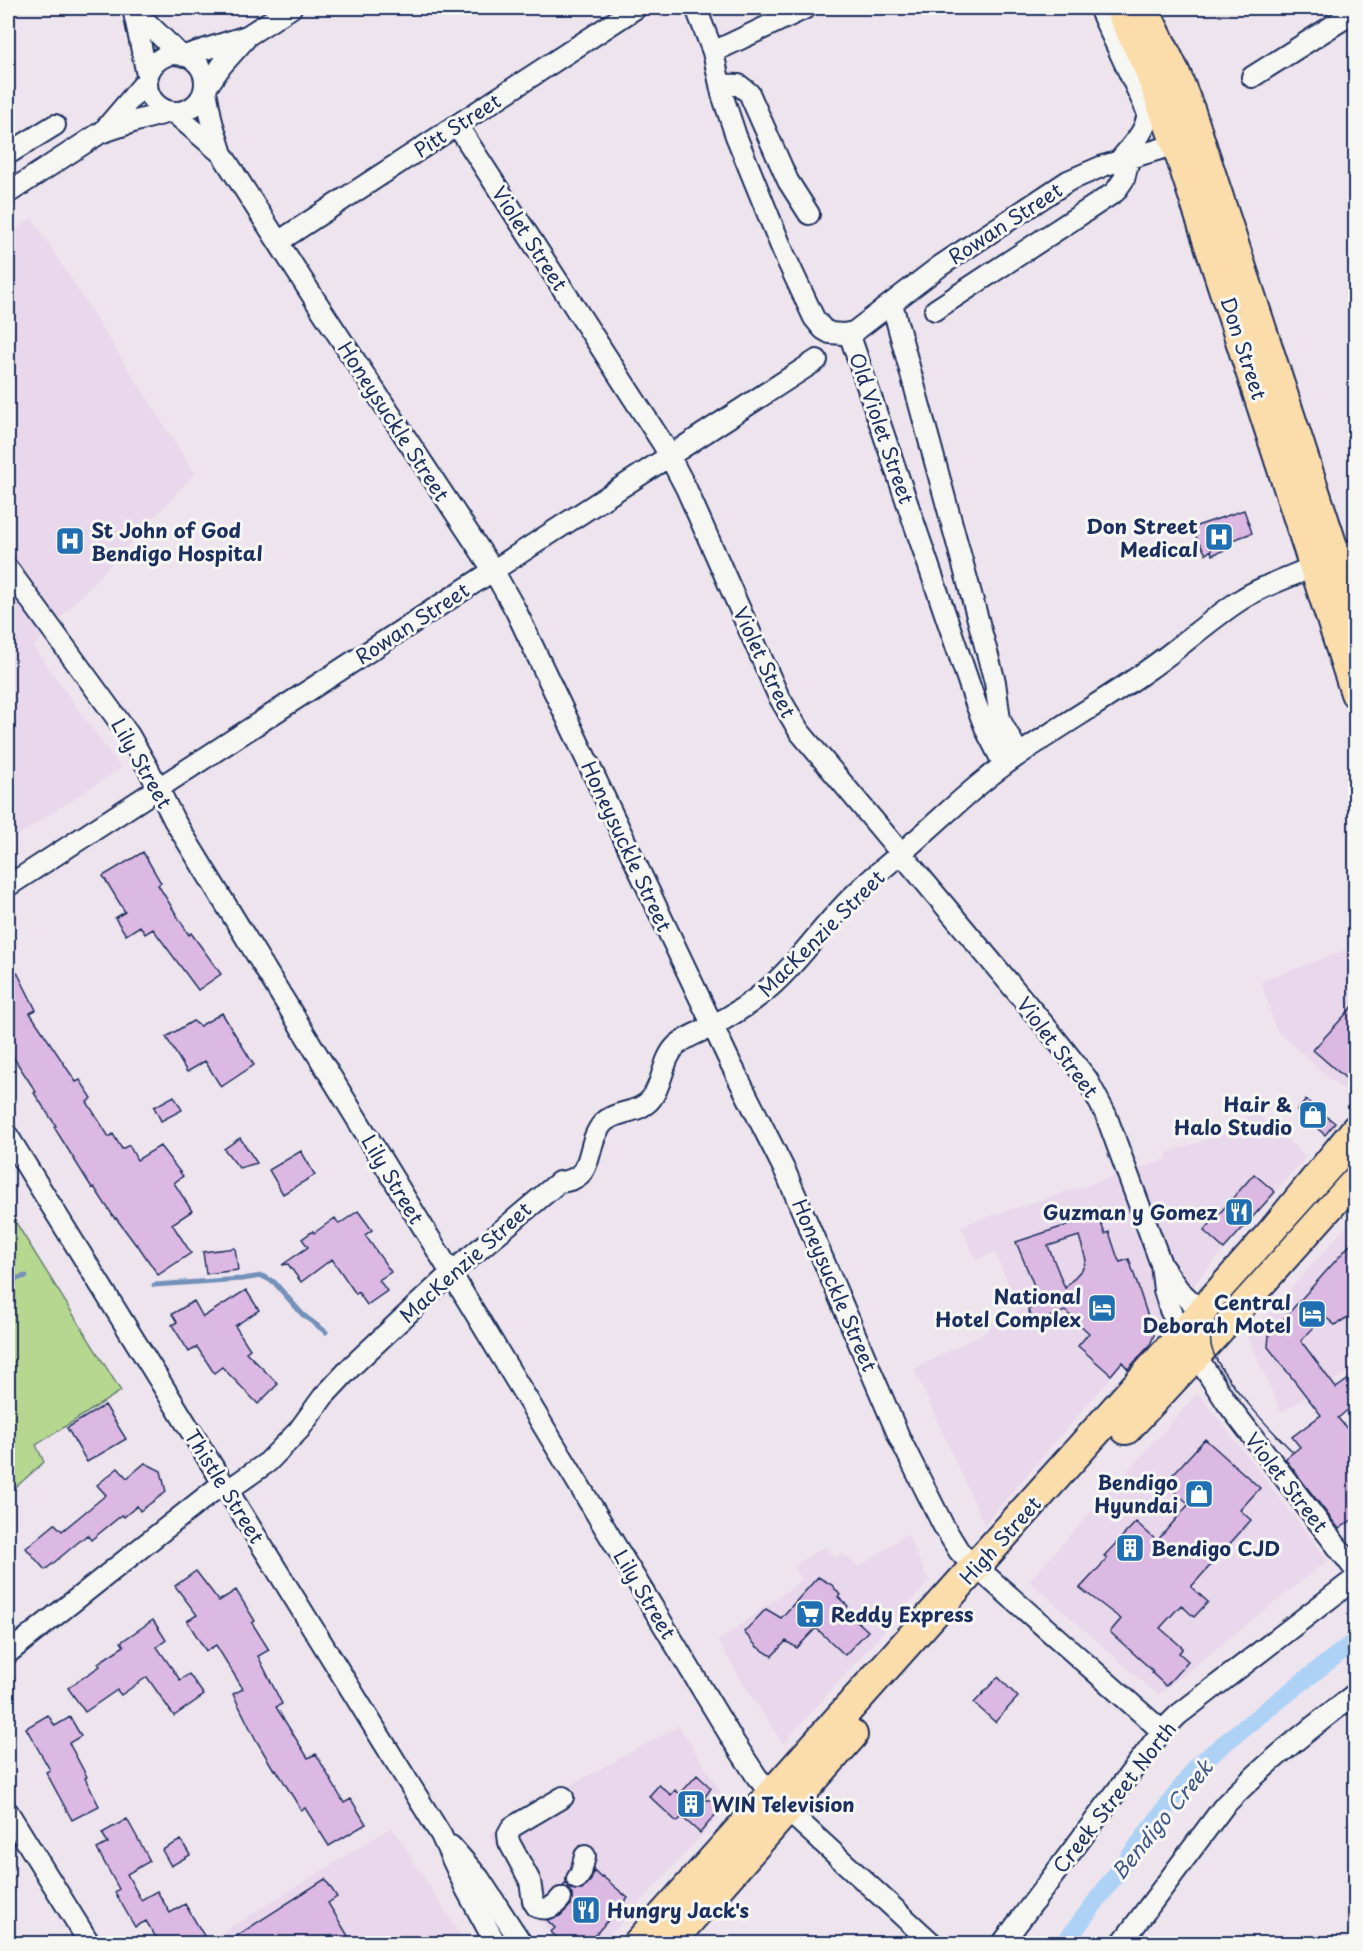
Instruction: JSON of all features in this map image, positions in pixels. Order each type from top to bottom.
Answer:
[{"type":"highway","name":"Don Street","points":[[1120,8],[1149,68],[1335,557]]},
{"type":"highway","name":"Don Street","points":[[1143,8],[1175,74],[1190,112],[1335,557],[1348,621],[1356,693]]},
{"type":"highway","name":"High Street","points":[[668,1944],[780,1802],[982,1573],[1297,1223],[1356,1130]]},
{"type":"highway","name":"High Street","points":[[1297,1223],[1356,1176]]},
{"type":"highway","name":"High Street","points":[[638,1944],[780,1802]]},
{"type":"street","points":[[133,8],[182,55],[195,61],[201,67],[206,90]]},
{"type":"street","points":[[133,8],[152,100],[158,107],[171,112]]},
{"type":"street","points":[[100,134],[146,78],[155,63],[164,57],[182,55],[247,36],[291,8]]},
{"type":"street","name":"Pitt Street","points":[[278,242],[636,8]]},
{"type":"street","name":"Old Violet Street","points":[[696,8],[713,52],[720,84],[743,156],[814,318],[823,329],[830,333],[849,333],[976,704],[987,732],[1011,759]]},
{"type":"street","points":[[713,52],[806,8]]},
{"type":"street","points":[[935,310],[1115,192],[1124,179],[1124,160],[1147,121],[1147,111],[1099,8]]},
{"type":"street","points":[[1252,77],[1356,11]]},
{"type":"street","points":[[8,193],[100,134],[130,122],[185,111],[194,107],[222,65],[247,36]]},
{"type":"street","points":[[720,84],[739,85],[749,93],[788,181],[809,214]]},
{"type":"street","name":"Honeysuckle Street","points":[[206,90],[212,122],[222,154],[493,570],[516,611],[713,1026],[786,1173],[905,1448],[947,1532],[959,1552],[1162,1731]]},
{"type":"street","name":"Honeysuckle Street","points":[[171,112],[222,154]]},
{"type":"street","points":[[8,154],[55,125]]},
{"type":"street","name":"Violet Street","points":[[457,125],[670,456],[687,488],[768,673],[788,713],[813,748],[1087,1079],[1098,1097],[1116,1139],[1161,1264],[1166,1296],[1172,1315],[1227,1403],[1356,1571]]},
{"type":"street","name":"Rowan Street","points":[[849,333],[861,328],[946,262],[1068,181],[1090,170],[1177,144]]},
{"type":"street","name":"Old Violet Street","points":[[892,304],[995,682],[1000,720],[1011,759]]},
{"type":"street","name":"Rowan Street","points":[[8,886],[817,360]]},
{"type":"street","name":"MacKenzie Street","points":[[8,1653],[225,1487],[252,1475],[274,1457],[299,1430],[336,1382],[451,1273],[559,1182],[571,1181],[582,1174],[595,1136],[604,1123],[610,1118],[635,1110],[650,1101],[659,1086],[666,1060],[675,1047],[748,1005],[773,984],[840,908],[1011,759],[1149,669],[1242,599],[1268,585],[1335,557]]},
{"type":"street","name":"Lily Street","points":[[8,568],[129,735],[174,820],[753,1771],[780,1802],[933,1944]]},
{"type":"street","name":"Thistle Street","points":[[8,1136],[441,1835],[466,1889],[496,1944]]},
{"type":"street","name":"Violet Street","points":[[1161,1264],[1179,1290],[1211,1319]]},
{"type":"street","name":"Creek Street North","points":[[1002,1944],[1162,1731],[1178,1715],[1356,1578]]},
{"type":"street","points":[[1121,1944],[1224,1806],[1275,1757],[1356,1693]]},
{"type":"street","points":[[561,1898],[552,1907],[543,1909],[537,1907],[533,1901],[530,1881],[510,1846],[508,1834],[512,1827],[563,1797]]},
{"type":"street","points":[[8,1812],[90,1944]]},
{"type":"street","name":"Thistle Street","points":[[441,1835],[470,1866],[522,1944]]},
{"type":"street","points":[[577,1879],[581,1873],[585,1856]]},
{"type":"shaded area","name":"St John of God Bendigo Hospital","points":[[32,218],[195,474],[33,647],[121,768],[8,842],[8,234]]},
{"type":"shaded area","points":[[1355,947],[1356,1099],[1354,1100],[1276,1030],[1261,981]]},
{"type":"shaded area","points":[[1252,1111],[1268,1124],[1270,1123],[1306,1157],[1224,1249],[1154,1333],[1146,1337],[984,1524],[914,1369],[990,1330],[989,1325],[1019,1311],[995,1252],[976,1260],[961,1226],[1168,1159],[1166,1153],[1239,1129]]},
{"type":"shaded area","points":[[1355,1217],[1355,1368],[1281,1412],[1248,1336]]},
{"type":"shaded area","points":[[1198,1393],[1328,1560],[1158,1695],[1029,1581]]},
{"type":"shaded area","points":[[907,1534],[929,1581],[783,1744],[718,1641],[802,1580],[794,1567],[816,1551],[824,1547],[835,1558],[842,1553],[859,1567]]},
{"type":"shaded area","points":[[679,1726],[729,1805],[603,1943],[556,1943],[489,1834],[585,1777]]},
{"type":"shaded area","points":[[392,1827],[465,1943],[204,1944]]},
{"type":"green space","points":[[8,1210],[121,1391],[36,1445],[44,1462],[8,1494]]},
{"type":"building","name":"Don Street Medical","points":[[1244,510],[1252,533],[1230,541],[1232,547],[1212,555],[1211,550],[1206,554],[1191,528]]},
{"type":"building","points":[[143,852],[161,883],[158,885],[189,935],[191,933],[221,974],[198,990],[153,929],[145,934],[140,926],[126,935],[115,918],[125,912],[103,876]]},
{"type":"building","points":[[17,972],[36,1010],[30,1013],[76,1082],[80,1080],[92,1098],[87,1102],[109,1137],[113,1134],[122,1149],[129,1145],[137,1160],[160,1146],[183,1176],[174,1183],[192,1211],[172,1224],[191,1253],[158,1275],[137,1244],[115,1219],[94,1187],[92,1188],[8,1049],[8,976]]},
{"type":"building","points":[[1356,1003],[1356,1087],[1313,1050]]},
{"type":"building","points":[[222,1013],[254,1065],[221,1087],[205,1061],[187,1072],[166,1037],[193,1021],[200,1026]]},
{"type":"building","points":[[174,1096],[182,1110],[161,1121],[154,1107]]},
{"type":"building","name":"Hair & Halo Studio","points":[[1306,1100],[1335,1123],[1325,1135],[1297,1111]]},
{"type":"building","points":[[240,1138],[257,1163],[239,1168],[224,1149]]},
{"type":"building","points":[[301,1151],[315,1175],[283,1194],[269,1170]]},
{"type":"building","points":[[1254,1174],[1275,1192],[1224,1249],[1204,1231]]},
{"type":"building","points":[[358,1211],[372,1230],[365,1235],[391,1272],[379,1280],[387,1291],[367,1305],[358,1292],[356,1294],[332,1259],[301,1282],[288,1264],[282,1265],[308,1247],[302,1239],[313,1231],[314,1233],[335,1218],[339,1224]]},
{"type":"building","points":[[1098,1215],[1105,1234],[1109,1232],[1120,1262],[1129,1259],[1154,1335],[1150,1345],[1128,1369],[1122,1362],[1111,1375],[1078,1346],[1089,1333],[1065,1311],[1034,1323],[1028,1309],[1038,1306],[1035,1296],[1038,1295],[1016,1242]],"holes":[[[1079,1236],[1086,1260],[1083,1268],[1065,1288],[1048,1246]]]},
{"type":"building","points":[[1356,1238],[1356,1312],[1335,1325],[1324,1316],[1301,1341],[1336,1388],[1356,1374],[1356,1403],[1338,1418],[1356,1439],[1356,1517],[1339,1529],[1285,1459],[1300,1447],[1292,1437],[1321,1415],[1268,1347],[1269,1335]]},
{"type":"building","points":[[235,1248],[238,1270],[206,1274],[203,1252]]},
{"type":"building","points":[[246,1290],[259,1310],[235,1326],[250,1349],[246,1352],[278,1384],[258,1404],[222,1367],[214,1373],[197,1347],[189,1352],[172,1325],[177,1322],[172,1314],[194,1301],[203,1317]]},
{"type":"building","points":[[105,1405],[126,1439],[87,1462],[67,1428]]},
{"type":"building","points":[[1205,1439],[1260,1488],[1240,1510],[1251,1520],[1191,1587],[1208,1602],[1194,1617],[1181,1605],[1160,1628],[1183,1648],[1179,1653],[1188,1661],[1166,1686],[1110,1632],[1121,1619],[1080,1588],[1107,1559],[1104,1556],[1136,1522],[1157,1541],[1189,1504],[1165,1483]]},
{"type":"building","points":[[145,1463],[161,1471],[166,1492],[140,1511],[137,1506],[124,1517],[122,1515],[91,1540],[87,1535],[45,1570],[26,1548],[55,1524],[62,1531],[106,1495],[97,1485],[118,1468],[127,1478]]},
{"type":"building","points":[[196,1571],[219,1601],[236,1590],[255,1621],[252,1623],[269,1650],[258,1656],[282,1704],[276,1707],[308,1758],[316,1754],[344,1803],[351,1799],[366,1824],[329,1846],[305,1808],[301,1810],[256,1740],[233,1694],[243,1689],[216,1645],[206,1651],[187,1621],[197,1615],[175,1586]]},
{"type":"building","name":"Reddy Express","points":[[818,1577],[832,1585],[840,1595],[838,1597],[848,1606],[845,1610],[868,1631],[845,1655],[816,1628],[797,1648],[786,1641],[772,1656],[757,1647],[744,1632],[766,1609],[781,1618]]},
{"type":"building","points":[[153,1620],[166,1640],[157,1647],[180,1680],[189,1674],[204,1695],[174,1716],[147,1677],[121,1695],[117,1690],[85,1712],[68,1688],[100,1666],[98,1663],[124,1646],[121,1642]]},
{"type":"building","points":[[998,1677],[1018,1697],[995,1722],[974,1703]]},
{"type":"building","points":[[48,1715],[55,1726],[70,1717],[81,1736],[69,1743],[99,1806],[72,1820],[46,1772],[50,1770],[26,1728]]},
{"type":"building","name":"WIN Television","points":[[697,1775],[711,1788],[703,1800],[728,1800],[700,1833],[682,1817],[677,1822],[649,1796],[659,1785],[671,1795],[675,1790],[680,1794]]},
{"type":"building","points":[[127,1819],[150,1861],[127,1874],[141,1900],[157,1891],[170,1913],[185,1904],[209,1944],[160,1944],[146,1921],[135,1927],[115,1892],[119,1889],[97,1849],[108,1843],[102,1833]]},
{"type":"building","points":[[181,1840],[190,1855],[171,1866],[162,1850]]},
{"type":"building","name":"Hungry Jack's","points":[[594,1871],[628,1898],[587,1944],[564,1944],[551,1932],[555,1928],[547,1920],[560,1916],[571,1905],[572,1894],[563,1886],[566,1883],[571,1889],[582,1890],[591,1880]]},
{"type":"building","points":[[325,1879],[337,1897],[328,1903],[353,1944],[224,1944]]},
{"type":"waterway","points":[[8,1281],[26,1276]]},
{"type":"waterway","points":[[154,1285],[262,1276],[274,1282],[303,1315],[326,1332]]},
{"type":"waterway","name":"Bendigo Creek","points":[[1064,1944],[1198,1765],[1356,1640]]},
{"type":"tram line","points":[[1293,1452],[1246,1401],[1223,1371],[1211,1345],[1212,1329],[1224,1305],[1356,1158]]},
{"type":"place","name":"Don Street Medical","points":[[1219,537]]},
{"type":"place","name":"St John of God Bendigo Hospital","points":[[70,541]]},
{"type":"place","name":"Hair & Halo Studio","points":[[1313,1115]]},
{"type":"place","name":"Guzman y Gomez","points":[[1239,1212]]},
{"type":"place","name":"National Hotel Complex","points":[[1102,1308]]},
{"type":"place","name":"Central Deborah Motel","points":[[1312,1314]]},
{"type":"place","name":"Bendigo Hyundai","points":[[1199,1494]]},
{"type":"place","name":"Bendigo CJD","points":[[1130,1548]]},
{"type":"place","name":"Reddy Express","points":[[810,1614]]},
{"type":"place","name":"WIN Television","points":[[691,1804]]},
{"type":"place","name":"Hungry Jack's","points":[[586,1910]]}]
